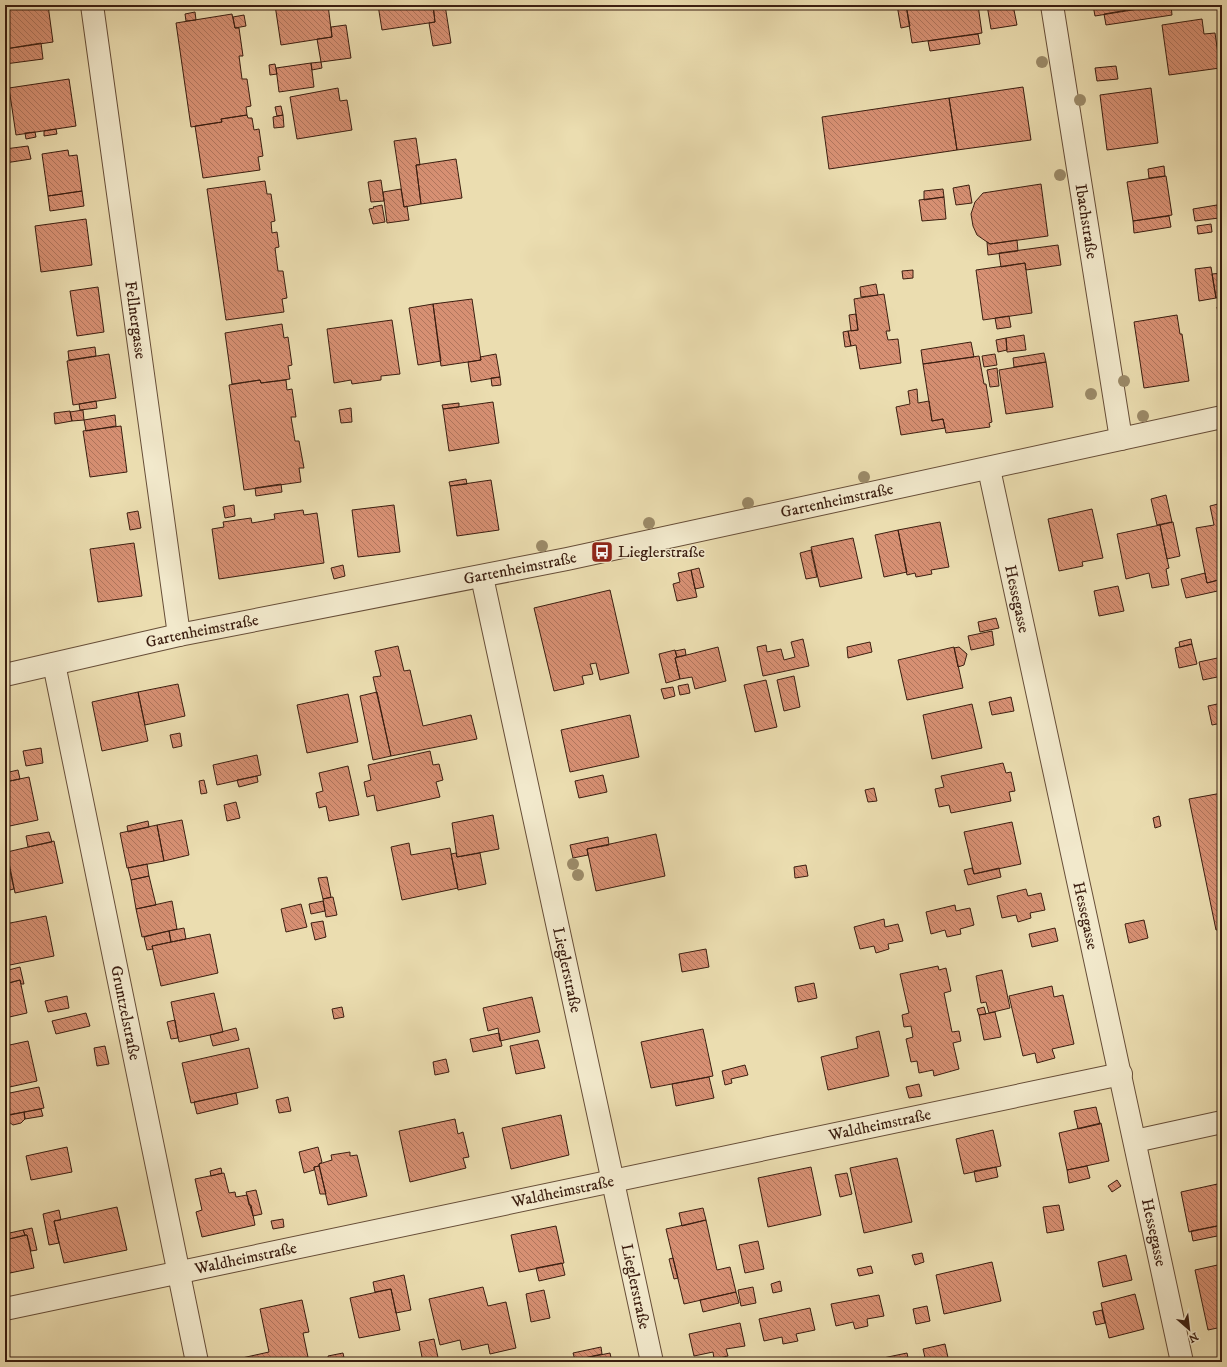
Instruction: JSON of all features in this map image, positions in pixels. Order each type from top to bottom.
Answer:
[{"type":"street","name":"Fellnergasse","points":[[92,5],[179,635]]},
{"type":"street","name":"Ibachstraße","points":[[1052,5],[1120,438]]},
{"type":"street","name":"Gartenheimstraße","points":[[5,675],[179,635],[482,577],[989,469],[1120,438],[1222,417]]},
{"type":"street","name":"Hessegasse","points":[[989,469],[1182,1362]]},
{"type":"street","name":"Lieglerstraße","points":[[482,577],[652,1362]]},
{"type":"street","name":"Gruntzelstraße","points":[[54,664],[178,1273],[198,1362]]},
{"type":"street","name":"Waldheimstraße","points":[[5,1309],[1120,1074]]},
{"type":"street","points":[[1135,1141],[1222,1122]]},
{"type":"building","points":[[5,5],[48,5],[53,42],[5,49]]},
{"type":"building","points":[[275,5],[328,5],[332,37],[281,45]]},
{"type":"building","points":[[378,5],[433,5],[435,22],[382,30]]},
{"type":"building","points":[[433,5],[445,5],[451,43],[433,46],[429,23],[435,22]]},
{"type":"building","points":[[897,5],[906,5],[910,26],[901,28]]},
{"type":"building","points":[[906,5],[978,5],[982,33],[912,43]]},
{"type":"building","points":[[987,5],[1013,5],[1017,25],[991,29]]},
{"type":"building","points":[[1093,5],[1157,5],[1157,6],[1095,16]]},
{"type":"building","points":[[1157,5],[1171,5],[1172,15],[1106,25],[1104,14]]},
{"type":"building","points":[[195,12],[196,20],[186,21],[185,14]]},
{"type":"building","points":[[232,14],[235,28],[239,28],[243,56],[239,56],[242,79],[247,79],[251,106],[246,107],[247,115],[221,119],[222,122],[191,127],[176,23]]},
{"type":"building","points":[[244,15],[246,26],[235,28],[233,17]]},
{"type":"building","points":[[1202,19],[1204,34],[1215,33],[1220,68],[1169,75],[1162,25]]},
{"type":"building","points":[[346,25],[351,58],[321,62],[317,39],[332,37],[331,27]]},
{"type":"building","points":[[978,34],[980,44],[930,51],[928,41]]},
{"type":"building","points":[[41,43],[43,59],[5,64],[5,49]]},
{"type":"building","points":[[321,62],[322,68],[312,70],[311,63]]},
{"type":"building","points":[[311,63],[314,87],[279,92],[276,68]]},
{"type":"building","points":[[275,64],[277,74],[270,75],[269,65]]},
{"type":"building","points":[[1116,66],[1118,79],[1097,81],[1095,68]]},
{"type":"building","points":[[69,79],[76,126],[16,135],[9,88]]},
{"type":"building","points":[[1023,87],[1031,140],[957,150],[949,98]]},
{"type":"building","points":[[338,88],[340,101],[347,100],[352,130],[297,139],[290,97]]},
{"type":"building","points":[[1151,88],[1158,143],[1107,150],[1100,95]]},
{"type":"building","points":[[949,98],[957,150],[829,169],[822,117]]},
{"type":"building","points":[[281,106],[283,115],[277,116],[275,107]]},
{"type":"building","points":[[247,115],[248,118],[252,118],[254,130],[259,129],[263,156],[258,157],[260,170],[203,178],[195,126],[222,122],[221,119]]},
{"type":"building","points":[[283,115],[284,127],[274,128],[273,117]]},
{"type":"building","points":[[56,129],[57,134],[44,136],[44,131]]},
{"type":"building","points":[[35,132],[36,137],[26,139],[25,133]]},
{"type":"building","points":[[416,138],[420,165],[416,165],[421,204],[404,207],[394,141]]},
{"type":"building","points":[[28,146],[31,159],[5,163],[5,149]]},
{"type":"building","points":[[68,150],[69,156],[77,155],[82,191],[48,196],[42,154]]},
{"type":"building","points":[[456,159],[462,198],[421,204],[416,165]]},
{"type":"building","points":[[1164,166],[1165,176],[1149,178],[1148,169]]},
{"type":"building","points":[[1166,176],[1172,215],[1133,221],[1127,182]]},
{"type":"building","points":[[381,180],[384,201],[371,202],[368,182]]},
{"type":"building","points":[[265,181],[267,194],[271,194],[275,221],[271,222],[272,233],[277,232],[279,247],[275,248],[278,271],[283,271],[287,298],[282,299],[284,312],[226,320],[207,189]]},
{"type":"building","points":[[1041,184],[1048,236],[990,244],[977,235],[973,226],[971,214],[975,202],[983,193]]},
{"type":"building","points":[[969,185],[972,203],[956,205],[953,188]]},
{"type":"building","points":[[401,189],[404,207],[407,206],[409,220],[387,223],[383,192]]},
{"type":"building","points":[[943,189],[944,197],[924,200],[924,191]]},
{"type":"building","points":[[82,191],[84,206],[50,211],[48,196]]},
{"type":"building","points":[[944,197],[946,219],[922,221],[919,200]]},
{"type":"building","points":[[382,205],[385,222],[373,224],[369,209]]},
{"type":"building","points":[[1217,205],[1219,218],[1195,221],[1193,209]]},
{"type":"building","points":[[1169,216],[1171,227],[1134,233],[1133,221]]},
{"type":"building","points":[[86,219],[92,265],[41,272],[35,226]]},
{"type":"building","points":[[1211,224],[1212,232],[1198,234],[1197,226]]},
{"type":"building","points":[[1017,240],[1018,251],[988,255],[987,242],[990,244]]},
{"type":"building","points":[[1058,245],[1061,265],[1026,270],[1025,263],[1001,267],[999,253]]},
{"type":"building","points":[[1025,263],[1032,313],[983,320],[976,270]]},
{"type":"building","points":[[1211,267],[1216,298],[1199,301],[1195,269]]},
{"type":"building","points":[[913,270],[913,278],[903,279],[902,271]]},
{"type":"building","points":[[1222,273],[1222,297],[1216,298],[1212,274]]},
{"type":"building","points":[[876,284],[878,295],[861,297],[860,287]]},
{"type":"building","points":[[98,287],[104,332],[77,336],[70,291]]},
{"type":"building","points":[[884,294],[890,331],[886,331],[888,340],[898,339],[901,363],[860,369],[856,345],[851,346],[848,331],[858,330],[854,299]]},
{"type":"building","points":[[472,299],[481,360],[441,366],[433,304]]},
{"type":"building","points":[[433,304],[441,361],[418,365],[409,308]]},
{"type":"building","points":[[1222,306],[1222,318],[1219,318],[1217,307]]},
{"type":"building","points":[[856,314],[858,330],[851,331],[849,315]]},
{"type":"building","points":[[1177,315],[1180,334],[1182,334],[1189,381],[1144,388],[1134,322]]},
{"type":"building","points":[[1009,316],[1011,327],[997,329],[995,318]]},
{"type":"building","points":[[392,320],[400,374],[381,376],[381,380],[352,384],[351,380],[334,383],[327,329]]},
{"type":"building","points":[[282,324],[284,338],[288,337],[292,365],[288,366],[290,379],[261,383],[260,380],[232,384],[225,333]]},
{"type":"building","points":[[848,331],[851,346],[845,347],[843,332]]},
{"type":"building","points":[[1024,335],[1026,350],[1007,352],[1006,338]]},
{"type":"building","points":[[1006,338],[1007,350],[998,352],[996,340]]},
{"type":"building","points":[[971,342],[974,357],[923,364],[921,350]]},
{"type":"building","points":[[95,347],[96,356],[69,360],[68,351]]},
{"type":"building","points":[[1044,353],[1046,362],[1014,367],[1013,358]]},
{"type":"building","points":[[109,354],[116,398],[73,405],[67,361]]},
{"type":"building","points":[[496,354],[500,377],[471,382],[468,362],[481,360],[480,357]]},
{"type":"building","points":[[995,354],[997,365],[984,367],[982,356]]},
{"type":"building","points":[[979,356],[984,384],[986,384],[992,422],[989,423],[990,427],[946,433],[943,419],[932,421],[923,364]]},
{"type":"building","points":[[1046,362],[1053,407],[1006,414],[999,370]]},
{"type":"building","points":[[997,368],[999,386],[990,387],[987,370]]},
{"type":"building","points":[[500,377],[501,385],[492,386],[491,378]]},
{"type":"building","points":[[260,380],[261,383],[286,380],[287,390],[292,389],[296,417],[291,417],[295,441],[299,441],[304,468],[299,468],[301,482],[244,490],[229,385]]},
{"type":"building","points":[[917,389],[918,403],[929,401],[932,421],[943,419],[945,428],[901,435],[896,407],[910,404],[908,391]]},
{"type":"building","points":[[96,401],[97,408],[80,410],[79,404]]},
{"type":"building","points":[[493,402],[499,443],[449,451],[443,409]]},
{"type":"building","points":[[459,403],[459,407],[443,409],[442,405]]},
{"type":"building","points":[[351,408],[352,422],[341,423],[339,410]]},
{"type":"building","points":[[83,410],[84,420],[72,421],[70,412]]},
{"type":"building","points":[[70,411],[72,421],[55,424],[54,413]]},
{"type":"building","points":[[115,415],[116,426],[86,431],[84,420]]},
{"type":"building","points":[[121,426],[127,472],[90,477],[83,431]]},
{"type":"building","points":[[466,479],[467,484],[450,486],[449,482]]},
{"type":"building","points":[[491,480],[499,530],[457,536],[450,486]]},
{"type":"building","points":[[281,484],[282,492],[256,496],[255,488]]},
{"type":"building","points":[[1166,495],[1172,522],[1157,525],[1151,499]]},
{"type":"building","points":[[1222,503],[1222,579],[1207,583],[1196,528],[1214,525],[1210,506]]},
{"type":"building","points":[[234,505],[235,516],[225,518],[223,507]]},
{"type":"building","points":[[394,505],[400,552],[358,557],[352,510]]},
{"type":"building","points":[[1092,509],[1103,558],[1082,562],[1083,566],[1059,571],[1048,519]]},
{"type":"building","points":[[303,510],[304,515],[317,513],[324,563],[219,579],[212,529],[224,527],[223,522],[251,518],[252,523],[275,519],[274,514]]},
{"type":"building","points":[[138,511],[141,528],[130,530],[127,513]]},
{"type":"building","points":[[940,522],[949,567],[931,570],[932,574],[916,577],[915,573],[907,575],[898,530]]},
{"type":"building","points":[[1173,522],[1180,556],[1167,559],[1160,525]]},
{"type":"building","points":[[1160,525],[1169,568],[1166,569],[1169,585],[1152,588],[1149,573],[1126,579],[1117,534]]},
{"type":"building","points":[[898,530],[907,572],[884,577],[875,535]]},
{"type":"building","points":[[853,538],[862,578],[820,587],[811,547]]},
{"type":"building","points":[[134,543],[142,596],[98,602],[90,549]]},
{"type":"building","points":[[811,550],[817,577],[806,579],[800,553]]},
{"type":"building","points":[[343,565],[345,576],[334,579],[331,568]]},
{"type":"building","points":[[699,568],[704,587],[695,589],[691,570]]},
{"type":"building","points":[[691,570],[697,597],[677,601],[673,584],[680,582],[678,573]]},
{"type":"building","points":[[1205,573],[1207,583],[1222,579],[1222,590],[1186,598],[1181,579]]},
{"type":"building","points":[[1118,586],[1124,611],[1099,616],[1094,591]]},
{"type":"building","points":[[610,590],[629,673],[600,680],[596,663],[590,664],[593,674],[582,676],[584,684],[554,691],[534,608]]},
{"type":"building","points":[[996,618],[999,628],[980,632],[978,622]]},
{"type":"building","points":[[992,631],[994,645],[971,650],[968,636]]},
{"type":"building","points":[[803,639],[809,666],[763,676],[757,647],[766,645],[767,652],[781,649],[784,660],[795,657],[791,642]]},
{"type":"building","points":[[1191,639],[1192,644],[1180,647],[1179,642]]},
{"type":"building","points":[[870,642],[872,652],[848,658],[847,647]]},
{"type":"building","points":[[1192,644],[1197,664],[1179,668],[1175,648]]},
{"type":"building","points":[[398,646],[404,671],[410,670],[423,726],[471,715],[477,739],[391,756],[373,677],[381,676],[375,651]]},
{"type":"building","points":[[718,647],[726,681],[695,689],[692,677],[680,679],[675,658]]},
{"type":"building","points":[[954,647],[963,688],[907,700],[898,660]]},
{"type":"building","points":[[959,647],[967,654],[964,665],[958,667],[954,648]]},
{"type":"building","points":[[685,649],[686,655],[677,657],[675,651]]},
{"type":"building","points":[[675,650],[677,657],[675,658],[680,679],[666,683],[659,654]]},
{"type":"building","points":[[1222,657],[1222,676],[1203,680],[1199,662]]},
{"type":"building","points":[[794,676],[800,707],[784,711],[777,680]]},
{"type":"building","points":[[766,680],[777,727],[755,732],[744,685]]},
{"type":"building","points":[[178,684],[185,716],[145,725],[138,692]]},
{"type":"building","points":[[688,684],[690,693],[680,695],[678,686]]},
{"type":"building","points":[[673,687],[675,696],[664,699],[661,689]]},
{"type":"building","points":[[138,692],[148,741],[102,751],[92,702]]},
{"type":"building","points":[[377,692],[391,756],[373,760],[360,696]]},
{"type":"building","points":[[348,694],[358,742],[307,753],[297,705]]},
{"type":"building","points":[[1011,697],[1014,711],[992,715],[989,702]]},
{"type":"building","points":[[1222,703],[1222,723],[1212,725],[1208,706]]},
{"type":"building","points":[[972,704],[982,748],[932,759],[923,715]]},
{"type":"building","points":[[630,715],[639,757],[570,772],[561,730]]},
{"type":"building","points":[[180,733],[182,746],[173,748],[170,735]]},
{"type":"building","points":[[41,748],[43,763],[26,766],[23,751]]},
{"type":"building","points":[[430,751],[433,765],[439,764],[443,780],[436,782],[440,797],[377,811],[374,795],[367,797],[364,782],[371,780],[368,765]]},
{"type":"building","points":[[257,755],[261,775],[217,785],[213,765]]},
{"type":"building","points":[[5,762],[7,762],[9,772],[5,773]]},
{"type":"building","points":[[1003,763],[1006,773],[1011,772],[1015,791],[1009,792],[1011,801],[951,813],[949,805],[939,807],[935,789],[944,787],[941,776]]},
{"type":"building","points":[[348,766],[359,815],[329,821],[326,806],[319,808],[316,793],[323,791],[319,773]]},
{"type":"building","points":[[18,770],[20,779],[5,782],[5,773]]},
{"type":"building","points":[[603,775],[607,792],[579,798],[575,781]]},
{"type":"building","points":[[257,776],[258,782],[239,787],[237,780]]},
{"type":"building","points":[[29,777],[38,820],[5,827],[5,782]]},
{"type":"building","points":[[204,780],[207,793],[201,794],[199,781]]},
{"type":"building","points":[[874,788],[877,801],[868,802],[865,790]]},
{"type":"building","points":[[1222,793],[1222,929],[1216,930],[1189,799]]},
{"type":"building","points":[[236,802],[240,818],[227,821],[224,805]]},
{"type":"building","points":[[493,815],[499,849],[457,857],[452,823]]},
{"type":"building","points":[[1159,816],[1161,826],[1155,828],[1153,818]]},
{"type":"building","points":[[182,820],[189,855],[164,861],[157,825]]},
{"type":"building","points":[[148,821],[149,827],[128,832],[127,826]]},
{"type":"building","points":[[1012,822],[1021,864],[974,874],[964,832]]},
{"type":"building","points":[[157,825],[164,861],[127,868],[120,833]]},
{"type":"building","points":[[49,832],[52,842],[28,847],[26,836]]},
{"type":"building","points":[[656,834],[665,876],[596,891],[587,849]]},
{"type":"building","points":[[608,837],[609,845],[587,849],[588,855],[573,858],[570,845]]},
{"type":"building","points":[[54,841],[63,883],[15,893],[7,852]]},
{"type":"building","points":[[409,843],[411,855],[450,848],[458,888],[402,900],[391,847]]},
{"type":"building","points":[[456,853],[457,857],[480,853],[486,884],[458,890],[451,854]]},
{"type":"building","points":[[147,864],[149,876],[131,880],[128,868]]},
{"type":"building","points":[[806,865],[808,876],[795,878],[794,867]]},
{"type":"building","points":[[972,868],[974,874],[999,868],[1001,877],[968,885],[964,870]]},
{"type":"building","points":[[10,871],[14,889],[10,890],[6,873]]},
{"type":"building","points":[[149,876],[156,905],[136,909],[131,880]]},
{"type":"building","points":[[327,877],[331,897],[323,899],[318,878]]},
{"type":"building","points":[[1026,889],[1028,896],[1041,893],[1045,910],[1030,913],[1031,918],[1018,922],[1016,915],[1002,918],[997,896]]},
{"type":"building","points":[[333,897],[337,915],[326,917],[323,899]]},
{"type":"building","points":[[172,901],[177,929],[142,937],[136,909]]},
{"type":"building","points":[[323,901],[325,911],[311,914],[309,904]]},
{"type":"building","points":[[301,904],[307,927],[286,932],[281,909]]},
{"type":"building","points":[[955,905],[956,911],[970,908],[974,925],[960,929],[961,934],[947,937],[945,930],[931,934],[926,912]]},
{"type":"building","points":[[46,916],[54,956],[5,966],[5,924]]},
{"type":"building","points":[[884,919],[885,927],[898,924],[903,941],[888,944],[889,949],[876,953],[874,946],[860,949],[854,927]]},
{"type":"building","points":[[1144,920],[1148,938],[1129,943],[1125,924]]},
{"type":"building","points":[[323,921],[326,937],[315,940],[311,923]]},
{"type":"building","points":[[184,928],[186,939],[171,942],[169,931]]},
{"type":"building","points":[[1055,928],[1058,941],[1032,947],[1029,934]]},
{"type":"building","points":[[169,931],[171,942],[152,946],[153,949],[147,950],[144,937]]},
{"type":"building","points":[[210,934],[218,973],[161,986],[152,946]]},
{"type":"building","points":[[706,949],[709,967],[682,972],[679,954]]},
{"type":"building","points":[[938,966],[939,970],[946,968],[951,991],[944,993],[952,1032],[959,1031],[961,1041],[953,1043],[959,1069],[934,1076],[933,1070],[919,1073],[917,1061],[911,1062],[906,1039],[913,1037],[911,1026],[904,1027],[902,1015],[909,1013],[900,974]]},
{"type":"building","points":[[20,967],[24,984],[21,984],[20,980],[5,984],[5,971]]},
{"type":"building","points":[[1002,970],[1010,1008],[989,1013],[986,1002],[981,1003],[976,976]]},
{"type":"building","points":[[20,980],[27,1013],[5,1018],[5,984]]},
{"type":"building","points":[[814,983],[817,998],[798,1002],[795,987]]},
{"type":"building","points":[[1052,986],[1054,997],[1063,995],[1074,1044],[1052,1049],[1055,1058],[1037,1063],[1035,1053],[1023,1056],[1009,996]]},
{"type":"building","points":[[214,993],[223,1032],[179,1042],[171,1002]]},
{"type":"building","points":[[67,996],[69,1008],[48,1012],[45,1001]]},
{"type":"building","points":[[532,997],[540,1032],[500,1041],[498,1028],[488,1031],[483,1008]]},
{"type":"building","points":[[342,1007],[344,1017],[334,1019],[332,1009]]},
{"type":"building","points":[[984,1007],[986,1014],[979,1015],[977,1009]]},
{"type":"building","points":[[995,1012],[1001,1037],[984,1040],[979,1015]]},
{"type":"building","points":[[86,1013],[90,1026],[56,1034],[52,1021]]},
{"type":"building","points":[[175,1020],[178,1038],[171,1039],[167,1022]]},
{"type":"building","points":[[236,1028],[239,1040],[213,1046],[210,1035]]},
{"type":"building","points":[[703,1029],[713,1076],[651,1088],[641,1042]]},
{"type":"building","points":[[879,1031],[889,1076],[828,1090],[821,1057],[858,1048],[856,1037]]},
{"type":"building","points":[[499,1033],[502,1046],[473,1052],[470,1039]]},
{"type":"building","points":[[538,1040],[545,1068],[516,1074],[510,1046]]},
{"type":"building","points":[[28,1041],[37,1081],[5,1088],[5,1046]]},
{"type":"building","points":[[105,1046],[109,1064],[97,1066],[94,1048]]},
{"type":"building","points":[[249,1048],[258,1088],[191,1103],[182,1063]]},
{"type":"building","points":[[446,1059],[449,1072],[435,1075],[433,1062]]},
{"type":"building","points":[[745,1065],[748,1075],[731,1079],[732,1083],[725,1085],[722,1071]]},
{"type":"building","points":[[709,1077],[714,1098],[676,1106],[672,1084]]},
{"type":"building","points":[[919,1084],[922,1096],[909,1098],[906,1087]]},
{"type":"building","points":[[39,1087],[44,1108],[5,1116],[5,1094]]},
{"type":"building","points":[[236,1093],[238,1104],[197,1114],[194,1102]]},
{"type":"building","points":[[288,1097],[291,1111],[279,1113],[276,1100]]},
{"type":"building","points":[[1096,1107],[1100,1124],[1078,1129],[1074,1111]]},
{"type":"building","points":[[41,1109],[43,1116],[25,1119],[24,1112]]},
{"type":"building","points":[[24,1112],[25,1119],[21,1123],[13,1125],[9,1122],[7,1115]]},
{"type":"building","points":[[561,1115],[569,1155],[511,1169],[502,1128]]},
{"type":"building","points":[[455,1119],[458,1134],[463,1132],[469,1157],[463,1158],[466,1168],[410,1182],[399,1131]]},
{"type":"building","points":[[1101,1123],[1109,1161],[1067,1170],[1059,1133]]},
{"type":"building","points":[[993,1130],[1001,1166],[964,1174],[956,1139]]},
{"type":"building","points":[[67,1147],[72,1172],[31,1180],[26,1156]]},
{"type":"building","points":[[318,1147],[322,1162],[319,1166],[314,1167],[314,1170],[304,1173],[299,1152]]},
{"type":"building","points":[[350,1152],[350,1156],[357,1155],[367,1196],[328,1205],[319,1164],[332,1160],[331,1155]]},
{"type":"building","points":[[897,1158],[912,1222],[864,1233],[850,1168]]},
{"type":"building","points":[[319,1166],[326,1194],[320,1194],[314,1167]]},
{"type":"building","points":[[1087,1166],[1090,1178],[1069,1183],[1067,1170]]},
{"type":"building","points":[[811,1167],[821,1215],[768,1227],[758,1178]]},
{"type":"building","points":[[996,1167],[998,1177],[976,1182],[974,1171]]},
{"type":"building","points":[[221,1168],[222,1173],[211,1176],[210,1171]]},
{"type":"building","points":[[224,1173],[229,1193],[235,1192],[236,1197],[247,1195],[249,1205],[251,1205],[255,1225],[202,1237],[196,1212],[202,1210],[195,1179]]},
{"type":"building","points":[[847,1173],[852,1194],[840,1197],[835,1175]]},
{"type":"building","points":[[1117,1180],[1121,1186],[1112,1192],[1108,1186]]},
{"type":"building","points":[[1222,1183],[1222,1225],[1189,1232],[1181,1192]]},
{"type":"building","points":[[256,1190],[262,1214],[253,1216],[246,1192]]},
{"type":"building","points":[[1059,1205],[1064,1230],[1047,1233],[1043,1207]]},
{"type":"building","points":[[117,1207],[127,1250],[64,1263],[54,1221]]},
{"type":"building","points":[[703,1208],[706,1220],[682,1226],[679,1213]]},
{"type":"building","points":[[59,1210],[61,1220],[54,1221],[59,1243],[49,1245],[43,1214]]},
{"type":"building","points":[[283,1219],[284,1227],[273,1229],[271,1221]]},
{"type":"building","points":[[706,1220],[717,1270],[730,1267],[736,1292],[684,1304],[666,1229]]},
{"type":"building","points":[[1222,1225],[1222,1235],[1193,1241],[1191,1231]]},
{"type":"building","points":[[556,1226],[564,1263],[519,1272],[511,1235]]},
{"type":"building","points":[[32,1228],[37,1250],[31,1251],[27,1235],[25,1235],[23,1230]]},
{"type":"building","points":[[23,1230],[25,1235],[5,1240],[5,1234]]},
{"type":"building","points":[[27,1235],[34,1268],[5,1274],[5,1240]]},
{"type":"building","points":[[758,1241],[764,1269],[745,1273],[739,1245]]},
{"type":"building","points":[[922,1253],[924,1262],[915,1265],[912,1255]]},
{"type":"building","points":[[1126,1255],[1132,1280],[1103,1287],[1098,1262]]},
{"type":"building","points":[[673,1258],[678,1278],[674,1279],[669,1259]]},
{"type":"building","points":[[992,1262],[1001,1301],[944,1314],[936,1275]]},
{"type":"building","points":[[562,1263],[565,1275],[539,1281],[536,1268]]},
{"type":"building","points":[[1222,1264],[1222,1327],[1208,1330],[1195,1270]]},
{"type":"building","points":[[871,1266],[873,1273],[859,1276],[857,1269]]},
{"type":"building","points":[[404,1275],[411,1310],[396,1313],[391,1289],[375,1292],[373,1282]]},
{"type":"building","points":[[780,1281],[782,1291],[773,1293],[771,1284]]},
{"type":"building","points":[[483,1287],[488,1306],[506,1302],[516,1348],[490,1354],[488,1344],[462,1350],[460,1340],[440,1345],[429,1299]]},
{"type":"building","points":[[753,1287],[756,1303],[741,1306],[738,1290]]},
{"type":"building","points":[[391,1289],[400,1330],[359,1338],[350,1298]]},
{"type":"building","points":[[544,1290],[550,1318],[531,1322],[526,1294]]},
{"type":"building","points":[[736,1292],[739,1303],[703,1312],[700,1300]]},
{"type":"building","points":[[1135,1294],[1144,1329],[1109,1338],[1101,1303]]},
{"type":"building","points":[[879,1295],[884,1316],[867,1319],[868,1326],[855,1329],[853,1322],[836,1326],[831,1304]]},
{"type":"building","points":[[302,1300],[309,1332],[303,1333],[309,1362],[243,1362],[242,1358],[269,1352],[260,1309]]},
{"type":"building","points":[[927,1306],[930,1321],[916,1324],[913,1309]]},
{"type":"building","points":[[810,1308],[815,1330],[796,1334],[798,1341],[783,1344],[782,1337],[764,1341],[759,1319]]},
{"type":"building","points":[[1102,1310],[1105,1323],[1096,1325],[1093,1312]]},
{"type":"building","points":[[740,1323],[745,1346],[726,1349],[728,1356],[714,1359],[713,1352],[694,1356],[689,1334]]},
{"type":"building","points":[[434,1339],[439,1362],[423,1362],[419,1342]]},
{"type":"building","points":[[945,1344],[949,1362],[926,1362],[923,1349]]},
{"type":"building","points":[[601,1347],[602,1354],[575,1360],[573,1353]]},
{"type":"building","points":[[343,1353],[345,1362],[329,1362],[328,1356]]},
{"type":"building","points":[[610,1353],[612,1362],[575,1362],[575,1360]]},
{"type":"building","points":[[907,1353],[909,1362],[864,1362]]},
{"type":"building","points":[[1119,1358],[1120,1362],[1098,1362]]},
{"type":"place","name":"Lieglerstraße","points":[[602,552]]}]
